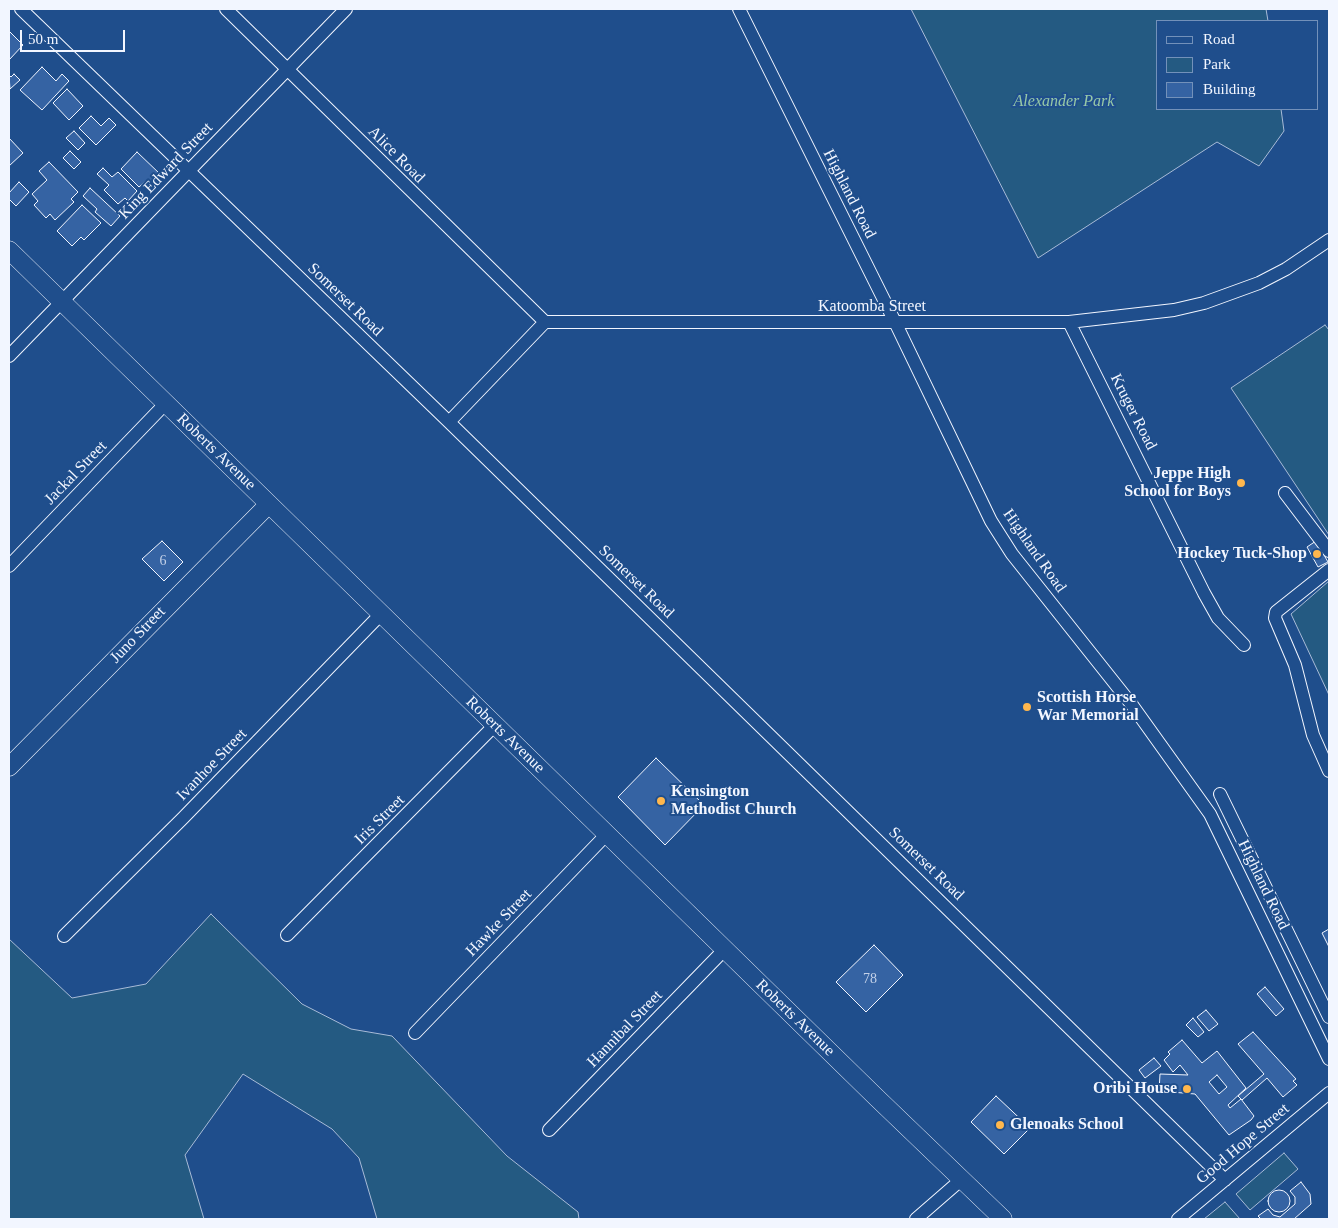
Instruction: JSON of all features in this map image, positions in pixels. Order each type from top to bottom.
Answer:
[{"type":"main road","name":"Roberts Avenue","points":[[9,250],[606,835],[1003,1219]]},
{"type":"main road","name":"Juno Street","points":[[9,767],[269,504]]},
{"type":"street","name":"Somerset Road","points":[[21,9],[449,422],[1225,1180]]},
{"type":"street","name":"Alice Road","points":[[226,9],[545,322]]},
{"type":"street","name":"King Edward Street","points":[[9,356],[346,9]]},
{"type":"street","name":"Highland Road","points":[[739,9],[1002,539],[1132,705],[1210,814],[1329,1059]]},
{"type":"street","name":"Katoomba Street","points":[[545,322],[896,324],[1069,322],[1174,310],[1204,303],[1259,283],[1327,247]]},
{"type":"street","points":[[449,422],[545,322]]},
{"type":"street","name":"Kruger Road","points":[[1069,322],[1204,594],[1218,618],[1244,645]]},
{"type":"street","name":"Jackal Street","points":[[9,566],[166,403]]},
{"type":"street","points":[[1285,493],[1329,551]]},
{"type":"street","points":[[1329,570],[1276,612],[1275,618],[1295,665],[1313,735],[1329,771]]},
{"type":"street","name":"Ivanhoe Street","points":[[64,936],[183,818],[381,614]]},
{"type":"street","name":"Iris Street","points":[[287,936],[495,725]]},
{"type":"street","name":"Highland Road","points":[[1220,794],[1329,1017]]},
{"type":"street","name":"Hawke Street","points":[[415,1033],[606,835]]},
{"type":"street","name":"Hannibal Street","points":[[549,1130],[725,950]]},
{"type":"street","name":"Good Hope Street","points":[[1178,1219],[1329,1093]]},
{"type":"street","points":[[916,1219],[962,1179]]},
{"type":"green space","name":"Alexander Park","points":[[911,9],[1266,9],[1268,20],[1156,20],[1156,110],[1281,110],[1284,131],[1259,166],[1217,142],[1038,258]]},
{"type":"green space","points":[[1325,325],[1329,330],[1329,535],[1231,388]]},
{"type":"green space","points":[[1329,581],[1329,695],[1291,614]]},
{"type":"green space","points":[[211,914],[302,1004],[351,1029],[392,1036],[507,1156],[578,1212],[579,1219],[377,1219],[359,1158],[332,1129],[243,1074],[185,1155],[204,1219],[9,1219],[9,939],[72,998],[146,984]]},
{"type":"green space","points":[[1284,1153],[1298,1169],[1250,1210],[1236,1194]]},
{"type":"green space","points":[[1225,1202],[1240,1219],[1204,1219]]},
{"type":"building","points":[[9,31],[23,45],[9,60]]},
{"type":"building","points":[[42,67],[56,81],[62,74],[69,81],[42,110],[20,90]]},
{"type":"building","points":[[14,74],[20,80],[10,89],[9,75],[11,77]]},
{"type":"building","points":[[67,89],[83,106],[69,120],[53,103]]},
{"type":"building","points":[[91,116],[101,126],[109,118],[116,125],[96,145],[79,128]]},
{"type":"building","points":[[74,131],[85,143],[78,150],[66,138]]},
{"type":"building","points":[[9,138],[23,153],[9,166]]},
{"type":"building","points":[[70,151],[81,162],[74,169],[63,158]]},
{"type":"building","points":[[137,152],[160,174],[149,184],[146,181],[139,187],[121,169]]},
{"type":"building","points":[[49,162],[78,192],[71,199],[74,202],[55,220],[50,214],[46,218],[34,205],[38,201],[32,194],[47,180],[39,171]]},
{"type":"building","points":[[103,168],[112,177],[118,172],[137,191],[128,201],[125,198],[118,204],[104,190],[109,185],[97,174]]},
{"type":"building","points":[[19,182],[29,192],[16,206],[9,199],[9,193]]},
{"type":"building","points":[[90,188],[120,216],[111,226],[95,212],[97,209],[83,196]]},
{"type":"building","points":[[82,205],[101,223],[84,240],[81,237],[72,246],[57,231]]},
{"type":"building","points":[[162,541],[183,562],[164,581],[142,559]]},
{"type":"building","name":"Hockey Tuck-Shop","points":[[1316,541],[1328,562],[1318,567],[1307,547]]},
{"type":"building","name":"Kensington Methodist Church","points":[[656,758],[704,805],[665,845],[618,797]]},
{"type":"building","points":[[1329,929],[1329,947],[1322,933]]},
{"type":"building","points":[[874,945],[903,975],[866,1012],[836,982]]},
{"type":"building","points":[[1265,987],[1284,1009],[1276,1016],[1257,994]]},
{"type":"building","points":[[1206,1010],[1218,1024],[1209,1031],[1197,1017]]},
{"type":"building","points":[[1193,1018],[1204,1032],[1198,1037],[1186,1025]]},
{"type":"building","points":[[1253,1032],[1296,1079],[1293,1081],[1297,1085],[1283,1097],[1267,1078],[1242,1100],[1238,1096],[1264,1074],[1238,1044]]},
{"type":"building","name":"Oribi House","points":[[1182,1040],[1202,1063],[1217,1051],[1246,1088],[1228,1105],[1230,1108],[1241,1099],[1254,1116],[1251,1120],[1229,1135],[1195,1094],[1159,1091],[1160,1074],[1188,1075],[1180,1065],[1173,1072],[1164,1060],[1170,1054],[1168,1052]],"holes":[[[1217,1075],[1227,1087],[1219,1094],[1209,1082]]]},
{"type":"building","points":[[1154,1058],[1161,1066],[1145,1078],[1139,1070]]},
{"type":"building","name":"Glenoaks School","points":[[996,1096],[1030,1128],[1004,1154],[971,1122]]},
{"type":"building","points":[[1301,1182],[1310,1194],[1311,1204],[1294,1219],[1261,1219],[1258,1216],[1268,1209],[1273,1215],[1280,1217],[1295,1204],[1295,1197],[1290,1191]]},
{"type":"building","points":[[1279,1190],[1287,1193],[1290,1201],[1287,1209],[1279,1212],[1271,1209],[1268,1201],[1271,1193]]},
{"type":"place","name":"Jeppe High School for Boys","points":[[1241,483]]},
{"type":"place","name":"Hockey Tuck-Shop","points":[[1317,554]]},
{"type":"place","name":"Scottish Horse War Memorial","points":[[1027,707]]},
{"type":"place","name":"Kensington Methodist Church","points":[[661,801]]},
{"type":"place","name":"Oribi House","points":[[1187,1089]]},
{"type":"place","name":"Glenoaks School","points":[[1000,1125]]}]
